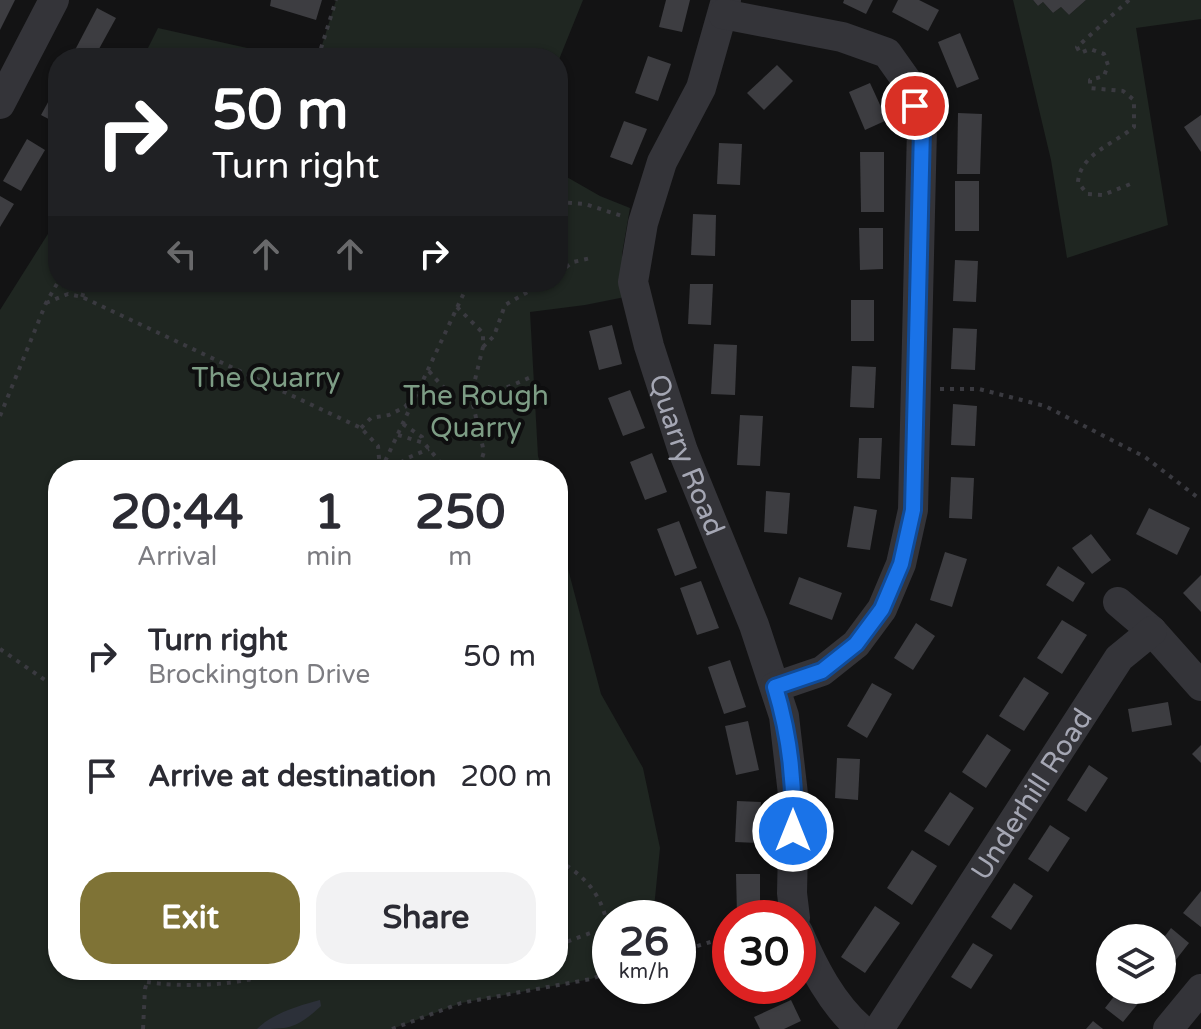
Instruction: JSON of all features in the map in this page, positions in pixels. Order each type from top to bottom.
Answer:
[{"type":"street","points":[[0,104],[54,0]]},
{"type":"street","points":[[725,7],[842,37],[887,53],[909,84],[922,128],[913,510],[901,564],[882,609],[856,644],[822,671],[775,687]]},
{"type":"street","name":"Quarry Road","points":[[725,7],[701,88],[662,162],[643,223],[633,282],[649,346],[683,451],[754,625],[784,716],[794,803],[793,900]]},
{"type":"street","points":[[1118,602],[1152,631],[1201,686]]},
{"type":"street","name":"Underhill Road","points":[[862,1028],[1119,658],[1152,631]]},
{"type":"street","points":[[816,969],[838,1003],[862,1028]]},
{"type":"street","points":[[1168,1029],[1201,989]]},
{"type":"path","points":[[321,48],[336,0]]},
{"type":"path","points":[[1129,0],[1077,47],[1080,53],[1090,49],[1104,54],[1108,65],[1104,76],[1090,80],[1090,88],[1123,91],[1134,100],[1134,127],[1084,161],[1078,171],[1078,182],[1087,194],[1103,195],[1133,183]]},
{"type":"path","points":[[568,203],[585,204],[643,223]]},
{"type":"path","points":[[568,266],[591,258]]},
{"type":"path","points":[[0,416],[52,292]]},
{"type":"path","points":[[82,297],[84,292]]},
{"type":"path","points":[[385,460],[464,292]]},
{"type":"path","points":[[483,347],[494,336],[505,305],[528,292]]},
{"type":"path","points":[[46,303],[68,294],[82,297],[361,428],[378,446],[379,460]]},
{"type":"path","points":[[457,307],[483,333],[483,347],[471,396],[484,452],[481,460]]},
{"type":"path","points":[[429,371],[443,388],[461,398],[487,387],[501,390],[531,377]]},
{"type":"path","points":[[361,428],[371,418],[389,415],[405,407],[424,381]]},
{"type":"path","points":[[917,388],[979,389],[1045,406],[1145,457],[1201,500]]},
{"type":"path","points":[[0,398],[4,403]]},
{"type":"path","points":[[403,424],[422,437],[438,460]]},
{"type":"path","points":[[398,435],[424,443]]},
{"type":"path","points":[[404,460],[429,449]]},
{"type":"path","points":[[0,649],[48,682]]},
{"type":"path","points":[[568,866],[580,873],[598,900]]},
{"type":"path","points":[[568,941],[592,932]]},
{"type":"path","points":[[392,1029],[461,1003],[592,979]]},
{"type":"path","points":[[143,1029],[147,982],[172,986],[247,980]]},
{"type":"green space","points":[[336,0],[583,0],[564,48],[321,48]]},
{"type":"green space","points":[[1013,0],[1033,0],[1038,6],[1043,2],[1053,13],[1061,7],[1069,15],[1086,0],[1201,0],[1201,19],[1136,28],[1168,225],[1067,258],[1051,160]]},
{"type":"green space","points":[[158,28],[247,48],[148,48]]},
{"type":"green space","name":"The Quarry","points":[[568,178],[630,208],[622,254],[625,297],[530,312],[539,460],[48,460],[48,980],[568,980],[568,569],[601,694],[643,768],[660,848],[655,900],[592,900],[592,979],[461,1003],[392,1029],[0,1029],[0,310],[48,234],[48,292],[568,292]]},
{"type":"shaded area","points":[[320,1000],[321,1006],[298,1023],[285,1028],[257,1029],[295,1007]]},
{"type":"building","points":[[0,0],[15,0],[0,30]]},
{"type":"building","points":[[271,0],[322,0],[316,20],[270,6]]},
{"type":"building","points":[[666,0],[690,0],[682,32],[659,27]]},
{"type":"building","points":[[844,0],[873,0],[866,14],[843,3]]},
{"type":"building","points":[[898,0],[919,0],[939,10],[928,31],[892,12]]},
{"type":"building","points":[[1033,0],[1086,0],[1069,15],[1061,7],[1053,13],[1043,2],[1038,6]]},
{"type":"building","points":[[97,8],[116,18],[100,48],[76,48]]},
{"type":"building","points":[[960,33],[979,79],[957,88],[938,42]]},
{"type":"building","points":[[648,56],[671,64],[658,101],[635,93]]},
{"type":"building","points":[[777,65],[793,81],[764,110],[747,93]]},
{"type":"building","points":[[870,83],[887,120],[865,130],[849,92]]},
{"type":"building","points":[[48,102],[48,119],[41,115]]},
{"type":"building","points":[[958,113],[982,114],[980,174],[957,174]]},
{"type":"building","points":[[1201,115],[1201,152],[1184,127]]},
{"type":"building","points":[[624,121],[647,129],[632,165],[610,157]]},
{"type":"building","points":[[27,139],[45,150],[21,191],[3,181]]},
{"type":"building","points":[[719,143],[742,144],[740,185],[717,184]]},
{"type":"building","points":[[860,152],[884,152],[884,212],[861,212]]},
{"type":"building","points":[[955,181],[979,181],[979,231],[955,231]]},
{"type":"building","points":[[0,196],[14,204],[0,227]]},
{"type":"building","points":[[693,214],[716,215],[715,256],[691,255]]},
{"type":"building","points":[[859,228],[883,228],[883,269],[860,270]]},
{"type":"building","points":[[955,260],[978,261],[976,302],[953,301]]},
{"type":"building","points":[[690,284],[713,284],[711,325],[688,324]]},
{"type":"building","points":[[851,300],[874,300],[874,341],[851,341]]},
{"type":"building","points":[[612,325],[622,364],[599,370],[589,331]]},
{"type":"building","points":[[953,328],[977,329],[975,370],[951,369]]},
{"type":"building","points":[[714,344],[737,345],[735,395],[711,394]]},
{"type":"building","points":[[852,366],[876,367],[874,408],[850,407]]},
{"type":"building","points":[[630,390],[645,428],[623,436],[608,398]]},
{"type":"building","points":[[953,404],[977,406],[975,446],[951,445]]},
{"type":"building","points":[[740,415],[763,416],[760,466],[737,465]]},
{"type":"building","points":[[859,438],[882,438],[880,479],[857,478]]},
{"type":"building","points":[[652,453],[667,492],[645,500],[630,462]]},
{"type":"building","points":[[951,477],[974,478],[972,519],[949,518]]},
{"type":"building","points":[[766,491],[790,493],[787,534],[764,532]]},
{"type":"building","points":[[854,506],[877,510],[870,550],[847,547]]},
{"type":"building","points":[[1149,508],[1190,528],[1177,555],[1136,534]]},
{"type":"building","points":[[679,521],[697,568],[675,576],[657,529]]},
{"type":"building","points":[[1091,534],[1111,560],[1092,574],[1072,548]]},
{"type":"building","points":[[945,552],[967,559],[952,607],[930,600]]},
{"type":"building","points":[[1058,566],[1085,583],[1073,602],[1046,585]]},
{"type":"building","points":[[1201,575],[1201,612],[1183,593]]},
{"type":"building","points":[[799,577],[842,593],[832,620],[789,604]]},
{"type":"building","points":[[701,581],[719,628],[697,635],[680,588]]},
{"type":"building","points":[[1062,620],[1087,635],[1062,674],[1037,658]]},
{"type":"building","points":[[916,623],[935,636],[913,670],[894,658]]},
{"type":"building","points":[[730,660],[746,707],[724,714],[708,667]]},
{"type":"building","points":[[1024,677],[1049,693],[1024,731],[999,716]]},
{"type":"building","points":[[872,683],[892,694],[867,738],[847,726]]},
{"type":"building","points":[[1168,702],[1172,725],[1132,732],[1128,709]]},
{"type":"building","points":[[748,721],[759,770],[736,775],[725,726]]},
{"type":"building","points":[[987,734],[1011,750],[986,788],[962,772]]},
{"type":"building","points":[[1201,745],[1201,763],[1192,754]]},
{"type":"building","points":[[837,758],[860,759],[858,800],[835,798]]},
{"type":"building","points":[[1089,765],[1108,778],[1086,812],[1067,800]]},
{"type":"building","points":[[950,792],[974,808],[949,846],[924,831]]},
{"type":"building","points":[[737,801],[761,802],[758,843],[735,842]]},
{"type":"building","points":[[1050,825],[1070,838],[1048,872],[1028,859]]},
{"type":"building","points":[[912,850],[937,866],[912,905],[887,888]]},
{"type":"building","points":[[736,874],[760,874],[760,900],[737,900]]},
{"type":"building","points":[[1014,883],[1033,896],[1011,930],[991,917]]},
{"type":"building","points":[[1201,891],[1201,927],[1183,913]]},
{"type":"building","points":[[875,906],[900,923],[865,973],[841,957]]},
{"type":"building","points":[[1176,932],[1189,943],[1176,960]]},
{"type":"building","points":[[973,943],[993,955],[971,989],[951,977]]},
{"type":"building","points":[[782,1004],[793,1004],[801,1021],[784,1029],[760,1029],[754,1017]]},
{"type":"building","points":[[1108,1004],[1138,1004],[1123,1022],[1105,1008]]},
{"type":"building","points":[[1093,1021],[1103,1029],[1086,1029]]},
{"type":"route","points":[[793,831],[791,768],[784,716],[775,687],[822,671],[856,644],[882,609],[901,564],[913,510],[922,128],[915,106]]},
{"type":"park label","name":"The Rough Quarry","points":[[476,411]]}]
